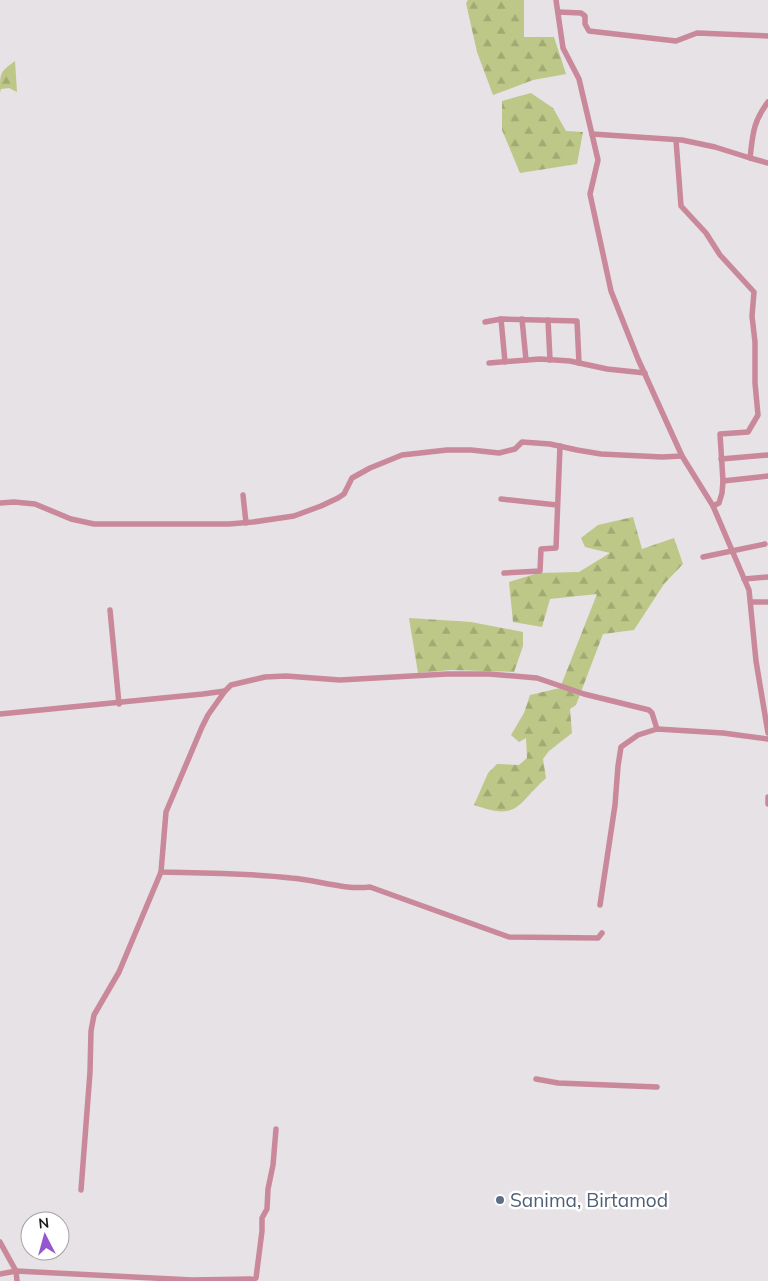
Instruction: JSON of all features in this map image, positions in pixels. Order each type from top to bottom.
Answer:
[{"type":"street","points":[[556,0],[563,48],[579,79],[598,160],[590,194],[611,291],[682,456],[713,506],[749,590],[756,661],[768,733]]},
{"type":"street","points":[[558,12],[581,13],[585,16],[585,24],[589,31],[627,36],[676,41],[697,33],[768,36]]},
{"type":"street","points":[[750,158],[754,127],[758,115],[768,102]]},
{"type":"street","points":[[592,134],[676,140],[715,147],[768,163]]},
{"type":"street","points":[[676,140],[681,206],[706,233],[720,256],[754,292],[752,316],[758,415],[748,432],[720,434],[722,493],[719,503],[713,506]]},
{"type":"street","points":[[485,322],[501,319],[577,321],[579,363]]},
{"type":"street","points":[[501,319],[504,362]]},
{"type":"street","points":[[522,319],[526,360]]},
{"type":"street","points":[[548,320],[550,360]]},
{"type":"street","points":[[489,363],[550,360],[645,373]]},
{"type":"street","points":[[0,503],[35,504],[71,519],[94,524],[246,523],[294,516],[321,506],[344,494],[352,478],[370,468],[402,455],[463,450],[498,453],[515,449],[522,442],[550,444],[608,454],[662,458],[682,456]]},
{"type":"street","points":[[504,574],[540,571],[541,549],[556,548],[560,446]]},
{"type":"street","points":[[721,459],[768,455]]},
{"type":"street","points":[[722,481],[768,476]]},
{"type":"street","points":[[243,495],[246,523]]},
{"type":"street","points":[[501,499],[557,505]]},
{"type":"street","points":[[703,557],[764,544]]},
{"type":"street","points":[[744,579],[768,577]]},
{"type":"street","points":[[751,602],[768,602]]},
{"type":"street","points":[[110,610],[119,704]]},
{"type":"street","points":[[81,1190],[90,1078],[91,1031],[94,1016],[119,972],[134,940],[161,872],[166,812],[208,715],[231,685],[265,677],[286,676],[340,680],[447,674],[512,674],[537,678],[584,694],[649,710],[652,712],[657,729]]},
{"type":"street","points":[[0,714],[119,704],[225,691]]},
{"type":"street","points":[[600,905],[615,805],[621,748],[638,736],[657,729],[723,733],[768,739]]},
{"type":"street","points":[[768,798],[768,804]]},
{"type":"street","points":[[161,872],[253,874],[357,888],[370,887],[508,936],[598,938],[602,933]]},
{"type":"street","points":[[536,1079],[558,1083],[657,1087]]},
{"type":"street","points":[[0,1274],[16,1271],[192,1280],[250,1280],[256,1278],[262,1218],[267,1209],[276,1129]]},
{"type":"street","points":[[0,1242],[16,1271],[17,1281]]},
{"type":"green space","points":[[468,0],[524,0],[524,37],[554,37],[566,74],[533,80],[493,95],[477,52],[466,3]]},
{"type":"green space","points":[[15,61],[17,92],[9,88],[1,89],[0,93],[2,73]]},
{"type":"green space","points":[[531,93],[553,108],[566,131],[583,132],[577,164],[520,173],[502,130],[502,101]]},
{"type":"green space","points":[[633,517],[642,549],[674,538],[683,564],[664,584],[634,630],[603,634],[576,705],[570,709],[572,733],[549,751],[543,759],[546,778],[522,803],[509,811],[489,810],[474,805],[488,773],[497,764],[519,765],[527,758],[526,738],[519,742],[511,735],[524,713],[530,695],[560,688],[597,594],[550,599],[542,627],[513,622],[509,582],[538,573],[579,572],[610,553],[585,547],[581,538],[598,525]]},
{"type":"green space","points":[[409,618],[471,622],[523,632],[523,646],[514,672],[451,670],[418,673]]},
{"type":"place","name":"Sanima, Birtamod","points":[[500,1200]]}]
